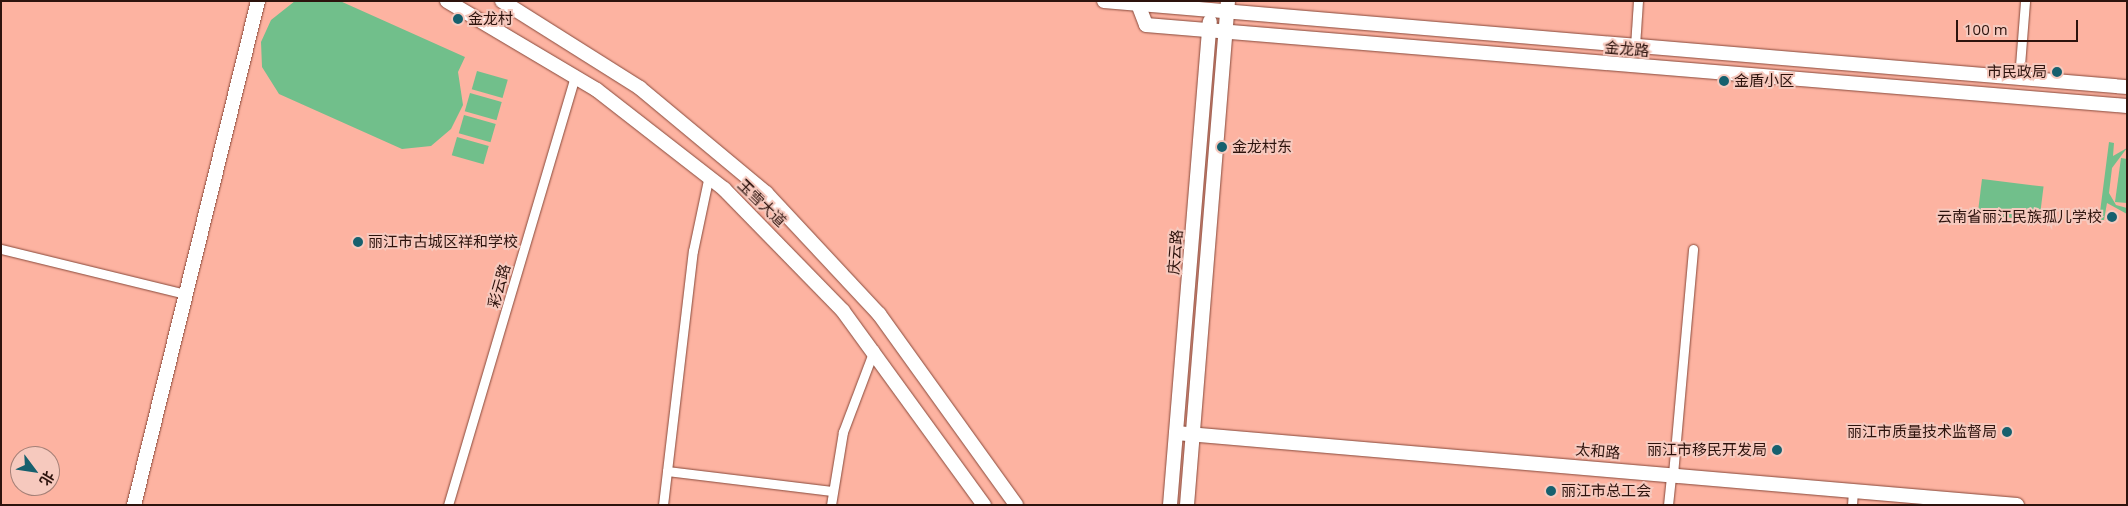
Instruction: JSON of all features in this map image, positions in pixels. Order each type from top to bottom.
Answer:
[{"type":"main road","points":[[134,505],[258,1]]},
{"type":"main road","name":"玉雪大道","points":[[447,1],[575,75],[709,175],[796,259],[874,350],[984,505]]},
{"type":"main road","name":"玉雪大道","points":[[502,1],[640,88],[771,198],[879,314],[1016,505]]},
{"type":"main road","name":"金龙路","points":[[1104,1],[1228,7],[1635,46],[2127,87]]},
{"type":"main road","name":"金龙路","points":[[1134,3],[1146,24],[2127,106]]},
{"type":"main road","name":"庆云路","points":[[1170,505],[1211,6]]},
{"type":"main road","points":[[1187,505],[1228,7]]},
{"type":"main road","name":"太和路","points":[[1176,433],[2017,505]]},
{"type":"street","points":[[1635,46],[1638,1]]},
{"type":"street","points":[[2019,78],[2025,1]]},
{"type":"street","name":"彩云路","points":[[448,505],[575,75]]},
{"type":"street","points":[[663,505],[693,252],[709,175]]},
{"type":"street","points":[[1,249],[186,294]]},
{"type":"street","points":[[1668,505],[1693,249]]},
{"type":"street","points":[[831,505],[832,491],[846,423],[874,350]]},
{"type":"street","points":[[667,471],[832,491]]},
{"type":"street","points":[[1852,505],[1854,490]]},
{"type":"green space","points":[[295,1],[340,1],[465,57],[458,72],[463,105],[451,129],[431,146],[402,149],[279,94],[262,67],[261,42],[271,20]]},
{"type":"green space","points":[[477,71],[508,80],[503,98],[472,89]]},
{"type":"green space","points":[[470,93],[502,102],[496,120],[465,111]]},
{"type":"green space","points":[[464,115],[496,124],[490,142],[459,133]]},
{"type":"green space","points":[[457,137],[489,146],[483,164],[452,155]]},
{"type":"green space","points":[[2109,142],[2114,143],[2113,156],[2127,148],[2112,168],[2109,193],[2116,205],[2127,208],[2127,214],[2107,203],[2104,220],[2099,220]]},
{"type":"green space","points":[[2121,158],[2127,159],[2127,203],[2115,202]]},
{"type":"green space","points":[[1982,179],[2044,187],[2039,221],[1978,214]]},
{"type":"place","name":"金龙村","points":[[458,19]]},
{"type":"place","name":"市民政局","points":[[2057,72]]},
{"type":"place","name":"金盾小区","points":[[1724,81]]},
{"type":"place","name":"金龙村东","points":[[1222,147]]},
{"type":"place","name":"云南省丽江民族孤儿学校","points":[[2112,217]]},
{"type":"place","name":"丽江市古城区祥和学校","points":[[358,242]]},
{"type":"place","name":"丽江市质量技术监督局","points":[[2007,432]]},
{"type":"place","name":"丽江市移民开发局","points":[[1777,450]]},
{"type":"place","name":"丽江市总工会","points":[[1551,491]]}]
